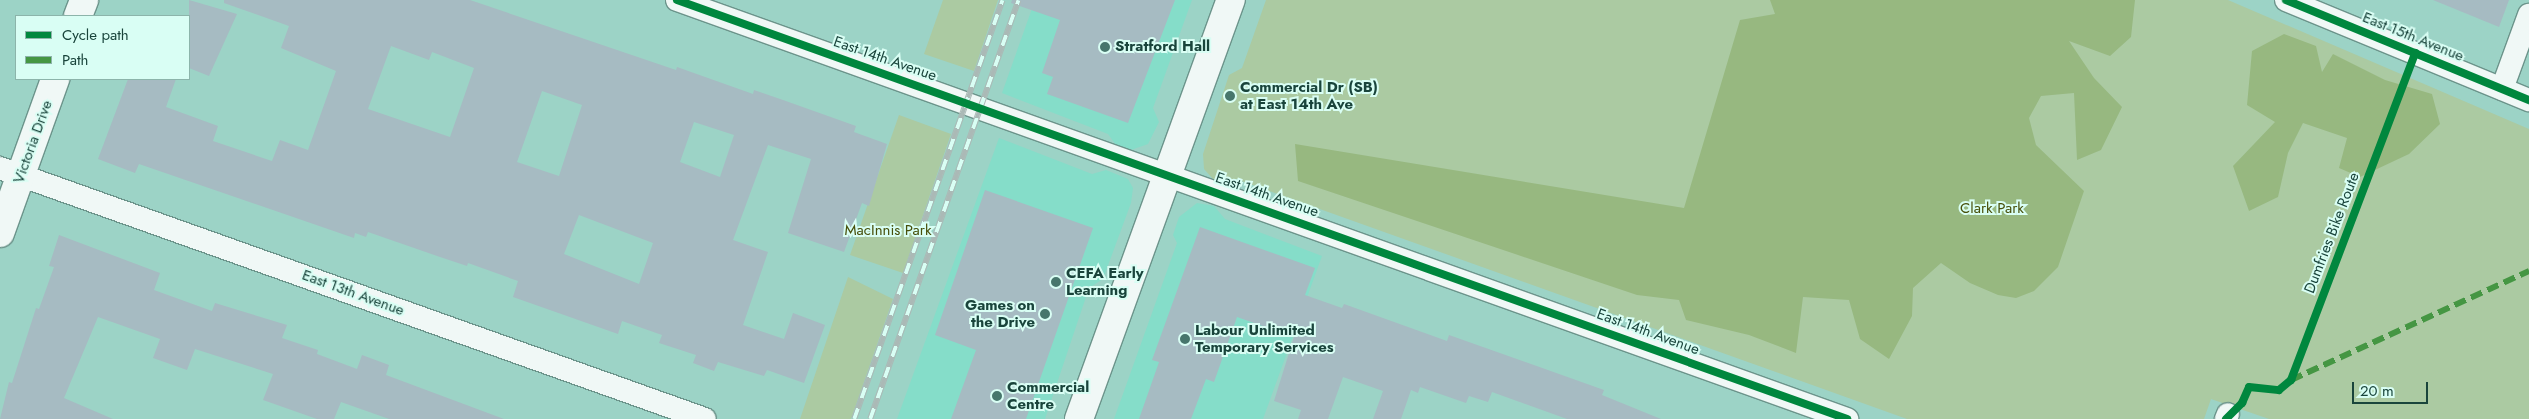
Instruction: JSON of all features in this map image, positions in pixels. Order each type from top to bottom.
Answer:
[{"type":"street","points":[[78,15],[84,0]]},
{"type":"street","name":"East 14th Avenue","points":[[676,0],[1168,174],[1847,419]]},
{"type":"street","points":[[1079,419],[1231,0]]},
{"type":"street","name":"East 15th Avenue","points":[[2286,0],[2529,100]]},
{"type":"street","points":[[2502,89],[2529,15]]},
{"type":"street","name":"Victoria Drive","points":[[0,233],[10,172],[55,80]]},
{"type":"street","name":"East 13th Avenue","points":[[10,172],[705,419]]},
{"type":"shaded area","points":[[1035,0],[1192,0],[1153,108],[1159,122],[1148,144],[1131,150],[1116,145],[1108,134],[1002,93]]},
{"type":"shaded area","points":[[999,138],[1092,174],[1106,170],[1128,179],[1133,188],[1131,203],[1103,279],[1089,288],[1045,419],[897,419]]},
{"type":"shaded area","points":[[1197,203],[1214,206],[1225,219],[1322,256],[1263,419],[1114,419],[1177,243],[1173,235],[1179,217]]},
{"type":"green space","points":[[943,0],[998,0],[974,71],[924,54]]},
{"type":"green space","name":"Clark Park","points":[[1266,0],[2228,0],[2529,129],[2529,419],[2269,419],[2211,399],[2204,419],[1907,419],[1236,179],[1225,183],[1213,179],[1204,169],[1203,154],[1229,75],[1242,68]]},
{"type":"green space","points":[[1770,0],[2135,0],[2131,37],[2110,56],[2069,41],[2094,78],[2122,107],[2101,150],[2077,160],[2074,93],[2041,96],[2029,118],[2036,145],[2084,191],[2058,267],[2034,291],[2016,298],[1998,295],[1970,283],[1941,263],[1913,288],[1912,316],[1889,359],[1860,339],[1849,300],[1803,297],[1796,353],[1749,335],[1686,320],[1679,300],[1637,295],[1298,181],[1295,144],[1684,208],[1740,20],[1775,14]]},
{"type":"green space","points":[[2284,34],[2316,46],[2322,72],[2333,54],[2385,80],[2432,94],[2440,124],[2409,154],[2360,177],[2339,168],[2347,138],[2303,123],[2288,153],[2278,197],[2249,211],[2233,166],[2275,122],[2247,105],[2252,51]]},
{"type":"green space","name":"MacInnis Park","points":[[899,115],[951,134],[903,273],[850,255]]},
{"type":"green space","name":"MacInnis Park","points":[[848,277],[893,299],[851,419],[800,419]]},
{"type":"building","points":[[189,0],[237,14],[209,76],[190,68]]},
{"type":"building","points":[[224,0],[470,0],[676,70],[677,67],[753,94],[754,90],[783,100],[856,126],[854,132],[887,144],[869,206],[862,203],[844,252],[788,233],[811,159],[768,145],[733,240],[768,252],[743,325],[784,339],[793,313],[825,325],[804,383],[767,370],[764,376],[718,362],[714,371],[693,363],[696,355],[659,343],[662,335],[622,321],[618,334],[513,297],[518,281],[468,263],[467,266],[368,232],[366,237],[355,233],[354,238],[139,164],[135,173],[98,159],[128,80],[176,80],[166,107],[218,126],[213,141],[272,161],[280,140],[308,150],[336,71],[281,48],[289,26],[224,3]],"holes":[[[391,46],[429,60],[432,52],[474,68],[450,137],[368,109]],[[542,91],[582,105],[559,176],[517,162]],[[694,122],[734,135],[720,177],[680,162]],[[579,215],[653,243],[639,284],[564,254]]]},
{"type":"building","name":"Stratford Hall","points":[[1012,0],[1175,0],[1128,123],[1047,94],[1053,77],[1042,73],[1060,20],[1011,3]]},
{"type":"building","points":[[2433,0],[2509,0],[2499,27]]},
{"type":"building","points":[[985,190],[1093,228],[1026,419],[951,419],[976,350],[935,335]]},
{"type":"building","points":[[1200,227],[1315,268],[1305,295],[1342,308],[1344,304],[1447,341],[1449,335],[1604,390],[1602,395],[1661,419],[1567,419],[1492,392],[1488,402],[1469,396],[1466,403],[1420,387],[1418,393],[1411,390],[1401,419],[1373,419],[1383,391],[1343,377],[1328,419],[1298,419],[1301,410],[1274,401],[1294,337],[1237,317],[1214,382],[1206,379],[1191,419],[1139,419],[1159,362],[1152,360]]},
{"type":"building","points":[[59,235],[160,273],[154,290],[212,311],[215,303],[287,325],[282,338],[318,350],[317,354],[357,369],[362,355],[389,365],[386,375],[504,419],[389,419],[341,402],[334,419],[317,419],[263,400],[273,374],[195,349],[187,370],[153,358],[160,339],[98,317],[64,398],[113,419],[0,419],[9,382],[12,383],[36,308],[39,309],[54,267],[49,266]]},
{"type":"railway","points":[[854,419],[1002,0]]},
{"type":"railway","points":[[870,419],[1018,0]]},
{"type":"marked path","points":[[2291,380],[2529,271]]},
{"type":"cycle path","points":[[677,0],[1847,419]]},
{"type":"cycle path","points":[[2286,0],[2529,100]]},
{"type":"cycle path","name":"Dumfries Bike Route","points":[[2226,419],[2242,403],[2249,387],[2279,390],[2291,380],[2415,53]]},
{"type":"place","name":"Stratford Hall","points":[[1105,47]]},
{"type":"place","name":"Commercial Dr (SB) at East 14th Ave","points":[[1230,96]]},
{"type":"place","name":"CEFA Early Learning","points":[[1056,282]]},
{"type":"place","name":"Games on the Drive","points":[[1045,314]]},
{"type":"place","name":"Labour Unlimited Temporary Services","points":[[1185,339]]},
{"type":"place","name":"Commercial Centre","points":[[997,396]]}]
